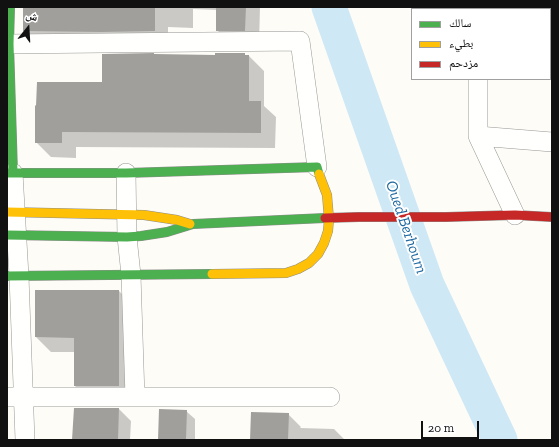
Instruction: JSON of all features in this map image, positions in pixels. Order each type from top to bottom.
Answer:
[{"type":"street","points":[[10,7],[8,44],[15,397],[24,440]]},
{"type":"street","points":[[8,44],[300,40],[317,167],[327,195],[329,219],[328,231],[318,254],[309,263],[286,273],[13,276]]},
{"type":"street","points":[[478,80],[478,136],[515,215]]},
{"type":"street","points":[[478,136],[552,142]]},
{"type":"street","points":[[10,173],[126,173],[317,167]]},
{"type":"street","points":[[126,173],[127,237],[131,275],[135,397]]},
{"type":"street","points":[[11,212],[127,214],[160,217],[193,224]]},
{"type":"street","points":[[12,235],[127,237],[167,232],[193,224],[359,217],[515,215],[552,217]]},
{"type":"street","points":[[15,397],[330,397]]},
{"type":"building","points":[[23,7],[155,7],[155,31],[23,31]]},
{"type":"building","points":[[216,7],[246,7],[245,31],[216,31]]},
{"type":"building","points":[[154,53],[215,55],[215,53],[245,53],[245,55],[249,55],[249,101],[261,101],[261,133],[62,132],[62,143],[35,143],[35,105],[36,106],[37,82],[102,82],[102,54]]},
{"type":"building","points":[[35,290],[119,290],[119,386],[74,386],[74,338],[35,337]]},
{"type":"building","points":[[74,408],[119,408],[118,440],[72,440]]},
{"type":"building","points":[[159,409],[187,410],[186,440],[158,440]]},
{"type":"building","points":[[251,412],[289,413],[288,440],[250,440]]},
{"type":"waterway","name":"Oued Berhoum","points":[[329,7],[427,285],[500,440]]},
{"type":"traffic: fast","points":[[10,7],[9,44],[13,173]]},
{"type":"traffic: fast","points":[[7,173],[126,173],[317,167],[319,174]]},
{"type":"traffic: fast","points":[[7,235],[127,237],[167,232],[193,224],[325,218]]},
{"type":"traffic: fast","points":[[7,276],[212,274]]},
{"type":"traffic: slow","points":[[212,274],[286,273],[309,263],[318,254],[328,231],[329,219],[327,195],[319,174]]},
{"type":"traffic: slow","points":[[7,212],[144,215],[177,220],[190,224]]},
{"type":"traffic: jam","points":[[325,218],[515,215],[552,217]]}]
